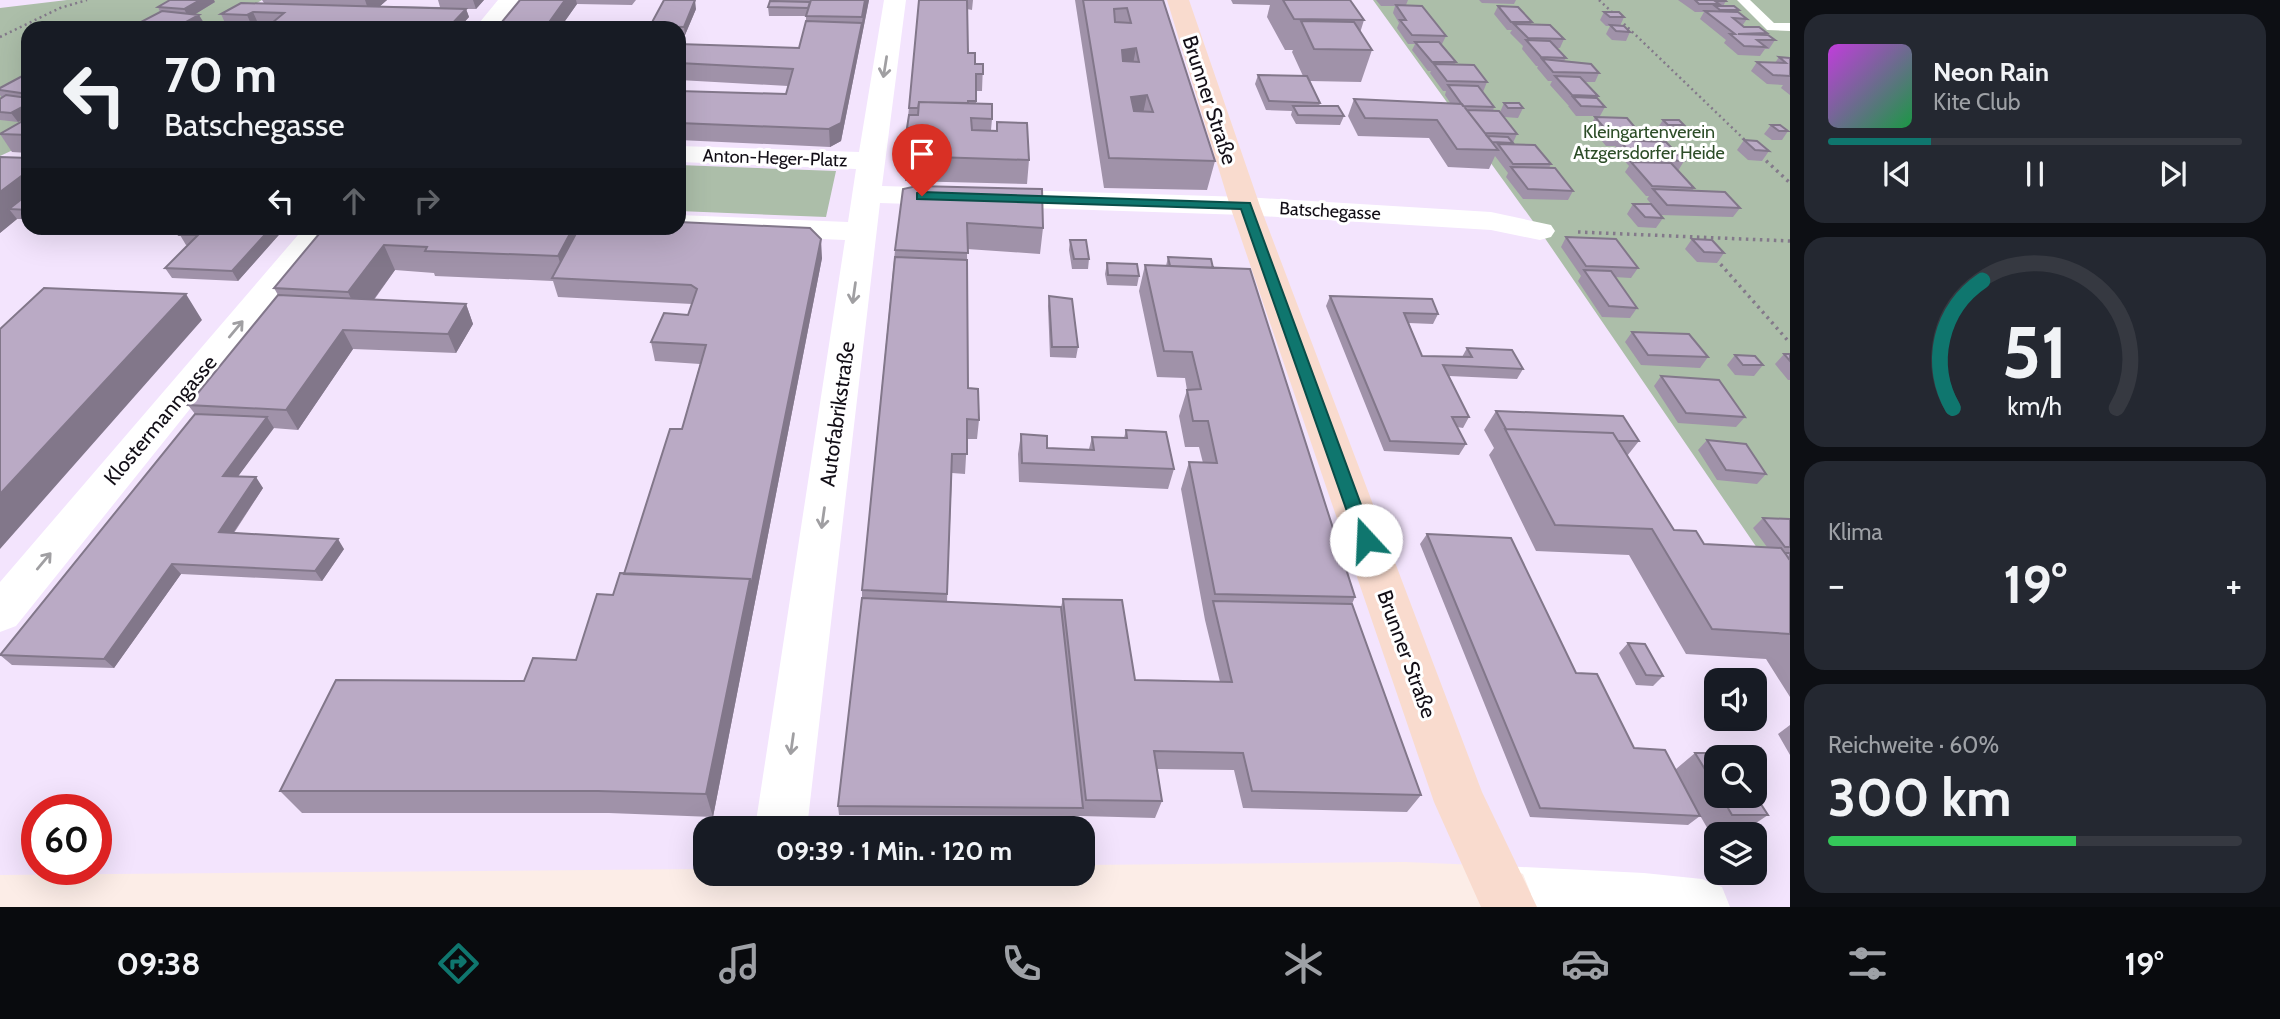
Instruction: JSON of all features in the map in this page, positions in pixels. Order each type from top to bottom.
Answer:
[{"type":"main road","name":"Brunner Straße","points":[[1178,0],[1245,206],[1460,802],[1506,900]]},
{"type":"main road","points":[[0,903],[730,886]]},
{"type":"main road","points":[[899,886],[1405,890],[1506,900]]},
{"type":"street","points":[[492,21],[509,0]]},
{"type":"street","name":"Autofabrikstraße","points":[[783,816],[895,0]]},
{"type":"street","name":"Anton-Heger-Platz","points":[[686,155],[869,178]]},
{"type":"street","name":"Batschegasse","points":[[869,178],[1491,221],[1540,231]]},
{"type":"street","points":[[686,224],[862,232]]},
{"type":"street","name":"Klostermanngasse","points":[[0,613],[314,235]]},
{"type":"street","points":[[1506,900],[1643,901],[1702,907]]},
{"type":"lane","points":[[1743,0],[1771,27],[1790,27]]},
{"type":"path","points":[[34,21],[87,0]]},
{"type":"path","points":[[1599,0],[1752,146]]},
{"type":"path","points":[[0,37],[21,27]]},
{"type":"path","points":[[1761,156],[1790,183]]},
{"type":"path","points":[[1540,231],[1790,241]]},
{"type":"path","points":[[1697,237],[1705,247]]},
{"type":"path","points":[[1714,256],[1790,343]]},
{"type":"green space","points":[[67,0],[262,0],[228,21],[21,21],[21,146],[0,156],[0,8]]},
{"type":"green space","name":"Kleingartenverein Atzgersdorfer Heide","points":[[1373,0],[1790,0],[1790,596],[1540,231]]},
{"type":"green space","points":[[686,165],[836,171],[826,217],[686,211]]},
{"type":"building","points":[[170,0],[200,0],[184,9],[158,7]]},
{"type":"building","points":[[520,0],[565,0],[550,21],[503,21]]},
{"type":"building","points":[[664,0],[695,0],[686,22],[653,21]]},
{"type":"building","points":[[811,0],[865,0],[862,17],[806,16]]},
{"type":"building","points":[[919,0],[967,0],[968,53],[975,53],[975,64],[983,64],[983,74],[976,74],[976,101],[919,102],[918,108],[909,108]]},
{"type":"building","points":[[1083,0],[1163,0],[1215,161],[1109,158]],"holes":[[[1127,8],[1131,23],[1115,22],[1114,9]],[[1136,48],[1139,62],[1123,61],[1122,50]],[[1147,95],[1153,112],[1134,111],[1131,97]]]},
{"type":"building","points":[[1283,0],[1350,0],[1364,20],[1294,19]]},
{"type":"building","points":[[1695,0],[1726,1],[1715,1],[1719,4],[1699,4]]},
{"type":"building","points":[[770,1],[810,2],[808,8],[768,7]]},
{"type":"building","points":[[241,3],[466,9],[455,21],[274,21],[284,13],[221,14]]},
{"type":"building","points":[[1396,5],[1422,6],[1446,36],[1412,35],[1400,20],[1406,20]]},
{"type":"building","points":[[1498,6],[1518,7],[1532,22],[1511,22]]},
{"type":"building","points":[[1715,6],[1734,6],[1739,10],[1720,10]]},
{"type":"building","points":[[162,11],[199,15],[188,21],[143,21]]},
{"type":"building","points":[[1705,11],[1738,12],[1747,19],[1733,18],[1744,27],[1759,27],[1767,33],[1738,34],[1768,35],[1775,40],[1757,40],[1766,47],[1744,46],[1730,34],[1735,34]]},
{"type":"building","points":[[1604,12],[1619,12],[1624,17],[1610,17]]},
{"type":"building","points":[[806,21],[862,23],[841,123],[829,129],[686,123],[686,91],[786,94],[793,69],[686,63],[686,44],[799,48]]},
{"type":"building","points":[[1301,21],[1354,22],[1372,50],[1314,49]]},
{"type":"building","points":[[1514,24],[1550,25],[1564,39],[1528,38]]},
{"type":"building","points":[[1610,25],[1624,26],[1630,32],[1616,31]]},
{"type":"building","points":[[1526,40],[1550,41],[1566,58],[1541,57]]},
{"type":"building","points":[[1415,42],[1439,42],[1456,62],[1432,62]]},
{"type":"building","points":[[1779,57],[1790,58],[1790,76],[1773,75],[1757,62],[1786,63]]},
{"type":"building","points":[[1542,59],[1591,64],[1599,73],[1553,72]]},
{"type":"building","points":[[1434,64],[1474,65],[1487,82],[1447,81]]},
{"type":"building","points":[[1258,75],[1307,76],[1320,103],[1269,101]]},
{"type":"building","points":[[1555,76],[1580,77],[1598,96],[1572,95]]},
{"type":"building","points":[[21,77],[21,93],[0,88]]},
{"type":"building","points":[[1448,85],[1478,86],[1494,107],[1463,106]]},
{"type":"building","points":[[6,95],[21,97],[21,108],[11,113],[0,112],[0,99]]},
{"type":"building","points":[[1573,97],[1597,98],[1605,107],[1581,106]]},
{"type":"building","points":[[1354,99],[1462,104],[1498,150],[1457,149],[1437,120],[1365,118]]},
{"type":"building","points":[[919,102],[992,104],[992,119],[971,118],[972,130],[997,131],[997,122],[1027,123],[1029,160],[905,156],[906,147],[915,148],[917,128],[907,128],[909,115],[918,115]]},
{"type":"building","points":[[1504,103],[1519,103],[1523,108],[1508,108]]},
{"type":"building","points":[[1293,106],[1338,106],[1344,116],[1298,115]]},
{"type":"building","points":[[1467,110],[1499,111],[1517,134],[1485,133]]},
{"type":"building","points":[[1595,117],[1627,118],[1644,138],[1612,137]]},
{"type":"building","points":[[1663,120],[1679,120],[1684,125],[1668,125]]},
{"type":"building","points":[[21,122],[21,135],[0,134]]},
{"type":"building","points":[[1771,125],[1780,125],[1788,131],[1779,131]]},
{"type":"building","points":[[1487,136],[1508,137],[1513,143],[1492,142]]},
{"type":"building","points":[[1619,140],[1666,142],[1684,161],[1636,159]]},
{"type":"building","points":[[1744,140],[1757,141],[1769,151],[1755,150]]},
{"type":"building","points":[[1498,144],[1535,145],[1551,164],[1513,164]]},
{"type":"building","points":[[0,157],[21,158],[21,176],[0,192]]},
{"type":"building","points":[[1631,162],[1671,163],[1694,188],[1652,186]]},
{"type":"building","points":[[1511,167],[1555,168],[1573,191],[1528,189]]},
{"type":"building","points":[[917,186],[1042,189],[1043,228],[967,223],[968,253],[895,250],[903,189]]},
{"type":"building","points":[[1653,189],[1725,192],[1740,208],[1667,205]]},
{"type":"building","points":[[21,200],[21,210],[9,209]]},
{"type":"building","points":[[1633,204],[1651,204],[1663,218],[1645,217]]},
{"type":"building","points":[[686,222],[810,228],[821,239],[751,586],[750,579],[624,574],[670,429],[682,429],[706,345],[651,342],[664,313],[688,315],[697,289],[691,285],[552,278],[575,235],[686,235]]},
{"type":"building","points":[[198,235],[265,235],[232,271],[165,268]]},
{"type":"building","points":[[318,235],[569,235],[558,256],[425,251],[427,247],[384,245],[348,292],[274,288]]},
{"type":"building","points":[[1566,237],[1616,239],[1638,268],[1586,266]]},
{"type":"building","points":[[1692,239],[1712,240],[1724,253],[1704,252]]},
{"type":"building","points":[[1070,240],[1086,240],[1089,259],[1074,259]]},
{"type":"building","points":[[895,257],[967,260],[968,388],[978,389],[979,420],[967,419],[967,454],[952,454],[947,594],[862,590]]},
{"type":"building","points":[[1168,257],[1211,259],[1213,268],[1170,266]]},
{"type":"building","points":[[1107,263],[1137,264],[1139,276],[1108,275]]},
{"type":"building","points":[[1145,265],[1250,269],[1355,597],[1215,594],[1189,462],[1217,463],[1208,421],[1193,421],[1187,390],[1201,389],[1192,352],[1164,351]]},
{"type":"building","points":[[1584,270],[1611,271],[1637,308],[1609,306]]},
{"type":"building","points":[[44,288],[186,294],[0,494],[0,329]]},
{"type":"building","points":[[278,295],[466,304],[448,334],[343,330],[286,410],[188,405]]},
{"type":"building","points":[[1049,296],[1072,299],[1078,347],[1052,347]]},
{"type":"building","points":[[1330,296],[1432,299],[1438,314],[1404,313],[1422,356],[1472,357],[1467,348],[1512,350],[1523,369],[1443,365],[1469,417],[1452,417],[1466,444],[1390,441]]},
{"type":"building","points":[[1632,332],[1689,334],[1708,357],[1648,355]]},
{"type":"building","points":[[1735,355],[1755,356],[1763,365],[1743,365]]},
{"type":"building","points":[[1661,376],[1719,380],[1745,417],[1686,413]]},
{"type":"building","points":[[1496,411],[1623,416],[1639,441],[1618,441],[1613,433],[1506,429]]},
{"type":"building","points":[[195,414],[267,417],[223,476],[256,477],[219,532],[338,539],[315,571],[172,564],[104,659],[0,655]]},
{"type":"building","points":[[1505,429],[1613,433],[1674,530],[1696,531],[1704,544],[1781,548],[1790,560],[1790,634],[1712,629],[1652,529],[1555,525]]},
{"type":"building","points":[[1126,430],[1166,432],[1174,469],[1022,463],[1021,434],[1047,436],[1047,448],[1094,450],[1092,437],[1127,438]]},
{"type":"building","points":[[1707,440],[1746,444],[1766,474],[1726,470]]},
{"type":"building","points":[[1763,518],[1790,519],[1790,547],[1785,547]]},
{"type":"building","points":[[1427,534],[1511,538],[1576,673],[1597,674],[1634,748],[1665,750],[1700,816],[1540,808]]},
{"type":"building","points":[[620,573],[750,579],[706,794],[598,791],[280,791],[336,680],[524,681],[533,658],[576,660],[597,594],[613,595]]},
{"type":"building","points":[[862,598],[1061,607],[1083,808],[838,806]]},
{"type":"building","points":[[1063,599],[1122,600],[1135,680],[1232,682],[1213,601],[1352,604],[1421,795],[1252,791],[1243,753],[1154,751],[1162,801],[1086,800]]},
{"type":"building","points":[[1628,643],[1645,644],[1663,676],[1646,675]]},
{"type":"building","points":[[1695,753],[1704,753],[1704,768]]},
{"type":"building","points":[[1728,808],[1763,808],[1768,815],[1732,815]]},
{"type":"route","points":[[922,196],[1245,206],[1366,540]]}]
